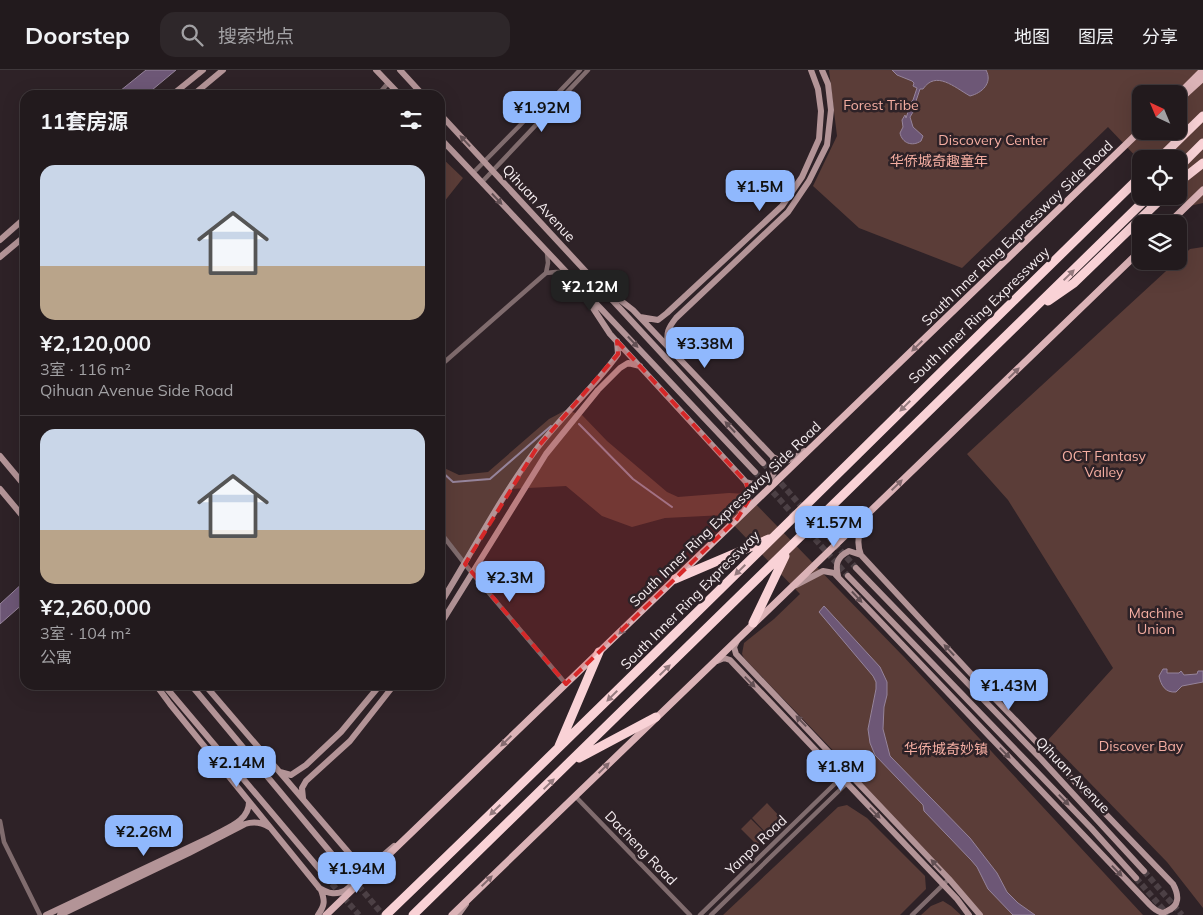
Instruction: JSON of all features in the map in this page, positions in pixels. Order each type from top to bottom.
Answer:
[{"type":"highway","points":[[1168,150],[1203,116]]},
{"type":"highway","points":[[1187,159],[1203,143]]},
{"type":"highway","points":[[1187,176],[1203,163]]},
{"type":"highway","name":"South Inner Ring Expressway","points":[[386,915],[556,751],[1132,185]]},
{"type":"highway","points":[[414,915],[1140,205]]},
{"type":"highway","points":[[1020,321],[1074,283],[1154,205]]},
{"type":"highway","points":[[675,579],[774,537]]},
{"type":"highway","points":[[754,624],[788,550]]},
{"type":"highway","points":[[556,751],[599,652]]},
{"type":"highway","points":[[570,763],[656,717]]},
{"type":"main road","points":[[1188,85],[1203,70]]},
{"type":"main road","points":[[1188,92],[1203,78]]},
{"type":"main road","name":"South Inner Ring Expressway Side Road","points":[[326,915],[1132,139]]},
{"type":"main road","points":[[1177,215],[1203,190]]},
{"type":"main road","points":[[452,915],[1132,259]]},
{"type":"street","points":[[178,90],[202,70]]},
{"type":"street","points":[[199,90],[223,70]]},
{"type":"street","points":[[376,70],[395,90]]},
{"type":"street","points":[[400,70],[418,90]]},
{"type":"street","points":[[473,172],[532,113],[558,93],[580,70]]},
{"type":"street","points":[[482,182],[588,70]]},
{"type":"street","points":[[640,318],[658,320],[667,313],[782,206],[802,177],[819,139],[822,111],[818,89],[811,70]]},
{"type":"street","points":[[668,345],[666,335],[676,318],[788,212],[810,181],[827,145],[831,110],[828,84],[822,70]]},
{"type":"street","points":[[382,90],[388,83]]},
{"type":"street","name":"Qihuan Avenue","points":[[445,119],[763,463]]},
{"type":"street","name":"Qihuan Avenue","points":[[445,143],[755,472]]},
{"type":"street","points":[[0,240],[20,222]]},
{"type":"street","points":[[0,258],[20,240]]},
{"type":"street","points":[[546,274],[547,252]]},
{"type":"street","points":[[445,362],[546,274],[567,272]]},
{"type":"street","points":[[590,277],[640,318],[668,345],[773,457],[776,464],[774,473],[769,480],[763,484],[754,485],[746,482]]},
{"type":"street","points":[[578,285],[610,334],[746,482],[750,498],[737,519]]},
{"type":"street","points":[[445,596],[509,488],[536,449],[618,354],[617,341]]},
{"type":"street","points":[[445,617],[546,454],[598,390],[620,368],[628,363],[640,366]]},
{"type":"street","points":[[773,457],[784,462],[791,460],[818,442]]},
{"type":"street","points":[[0,456],[20,480]]},
{"type":"street","points":[[0,489],[20,513]]},
{"type":"street","points":[[789,589],[823,571],[834,573],[1150,906],[1163,913],[1174,907],[1178,902],[1178,896],[1173,884],[989,693],[861,554],[858,536],[863,524],[884,498]]},
{"type":"street","points":[[445,538],[566,684]]},
{"type":"street","points":[[838,577],[836,567],[838,559],[842,554],[849,551],[861,554]]},
{"type":"street","name":"Qihuan Avenue","points":[[856,568],[1048,767],[1144,871]]},
{"type":"street","name":"Qihuan Avenue","points":[[848,576],[1091,828],[1136,878]]},
{"type":"street","points":[[738,638],[734,647],[736,654],[949,879],[980,915]]},
{"type":"street","points":[[713,663],[727,658],[847,783],[969,915]]},
{"type":"street","points":[[969,685],[989,693]]},
{"type":"street","points":[[160,690],[319,888],[324,899],[324,906],[318,915]]},
{"type":"street","points":[[168,690],[326,877]]},
{"type":"street","points":[[195,690],[341,865]]},
{"type":"street","points":[[209,690],[356,864],[357,874],[351,885],[344,890],[331,893],[319,888]]},
{"type":"street","points":[[280,772],[291,775],[306,764],[341,732],[376,690]]},
{"type":"street","points":[[303,799],[302,788],[306,781],[350,741],[390,690]]},
{"type":"street","points":[[958,692],[967,714]]},
{"type":"street","points":[[1041,747],[1048,767]]},
{"type":"street","points":[[1019,768],[1042,777]]},
{"type":"street","name":"Yanpo Road","points":[[700,915],[848,771]]},
{"type":"street","name":"Yanpo Road","points":[[711,915],[853,777]]},
{"type":"street","name":"Dacheng Road","points":[[575,796],[690,915]]},
{"type":"street","points":[[46,915],[237,823],[249,810],[249,802]]},
{"type":"street","points":[[0,821],[4,842],[40,915]]},
{"type":"street","points":[[60,915],[245,824],[253,822],[264,824],[270,828]]},
{"type":"street","points":[[352,857],[363,863],[373,863],[416,828]]},
{"type":"street","points":[[912,915],[949,879]]},
{"type":"street","points":[[458,915],[472,896]]},
{"type":"highlighted area","points":[[617,341],[746,482],[750,498],[737,519],[566,684],[465,564],[536,449],[618,354]]},
{"type":"green space","name":"华侨城奇趣童年","points":[[829,70],[1203,70],[1203,203],[1185,207],[1183,205],[1187,205],[1187,150],[1132,150],[1132,152],[1108,127],[962,268],[859,228],[813,186],[837,136]]},
{"type":"green space","points":[[445,161],[463,178],[445,201]]},
{"type":"green space","name":"OCT Fantasy Valley","points":[[1203,247],[1203,908],[1167,862],[1048,740],[1113,668],[1008,500],[967,454],[1167,270],[1187,270],[1187,252],[1190,249]]},
{"type":"green space","name":"华侨城奇妙镇","points":[[566,410],[582,415],[607,441],[667,492],[678,497],[729,493],[746,494],[904,657],[1143,915],[980,915],[848,771],[849,767],[744,658],[742,654],[744,643],[774,619],[800,594],[724,515],[665,518],[632,527],[602,516],[566,486],[509,489],[465,564],[445,538],[445,468],[459,475],[488,472],[549,419]]},
{"type":"green space","points":[[767,803],[782,819],[767,834],[752,818]]},
{"type":"green space","points":[[847,805],[867,818],[925,876],[926,889],[900,915],[723,915],[838,807]]},
{"type":"green space","points":[[751,819],[767,835],[757,845],[741,829]]},
{"type":"green space","points":[[943,901],[961,915],[921,915],[931,906]]},
{"type":"shaded area","points":[[146,70],[176,70],[152,90],[121,90]]},
{"type":"shaded area","points":[[892,70],[986,70],[988,79],[982,90],[970,96],[952,85],[939,80],[928,83],[923,89],[920,89],[915,104],[916,107],[910,117],[913,127],[923,136],[918,143],[911,144],[905,142],[900,133],[903,127],[902,120],[905,115],[906,118],[909,109],[908,105],[913,100],[917,88],[913,86],[914,83],[912,81],[897,75]]},
{"type":"shaded area","points":[[20,586],[20,606],[0,624],[0,604]]},
{"type":"shaded area","points":[[824,606],[880,667],[887,682],[883,729],[890,756],[970,838],[997,873],[1007,892],[1018,903],[1035,915],[1013,915],[988,889],[977,867],[971,860],[924,811],[923,805],[875,755],[870,743],[868,729],[876,682],[819,612]]},
{"type":"shaded area","points":[[1163,669],[1167,669],[1167,673],[1179,673],[1181,671],[1184,675],[1197,674],[1198,671],[1203,671],[1203,682],[1182,686],[1176,692],[1172,692],[1162,685],[1159,676]]},
{"type":"waterway","points":[[579,424],[633,479],[672,507]]},
{"type":"waterway","points":[[445,475],[453,482],[490,479],[551,426]]},
{"type":"tunnel","points":[[763,463],[856,568]]},
{"type":"tunnel","points":[[755,472],[848,576]]},
{"type":"tunnel","points":[[341,865],[383,915]]},
{"type":"tunnel","points":[[1144,871],[1182,915]]},
{"type":"tunnel","points":[[326,877],[359,915]]},
{"type":"tunnel","points":[[1136,878],[1168,915]]},
{"type":"park label","name":"Forest Tribe","points":[[881,105]]},
{"type":"park label","name":"Discovery Center","points":[[993,140]]},
{"type":"park label","name":"Machine Union","points":[[1156,622]]},
{"type":"park label","name":"Discover Bay","points":[[1141,746]]}]
